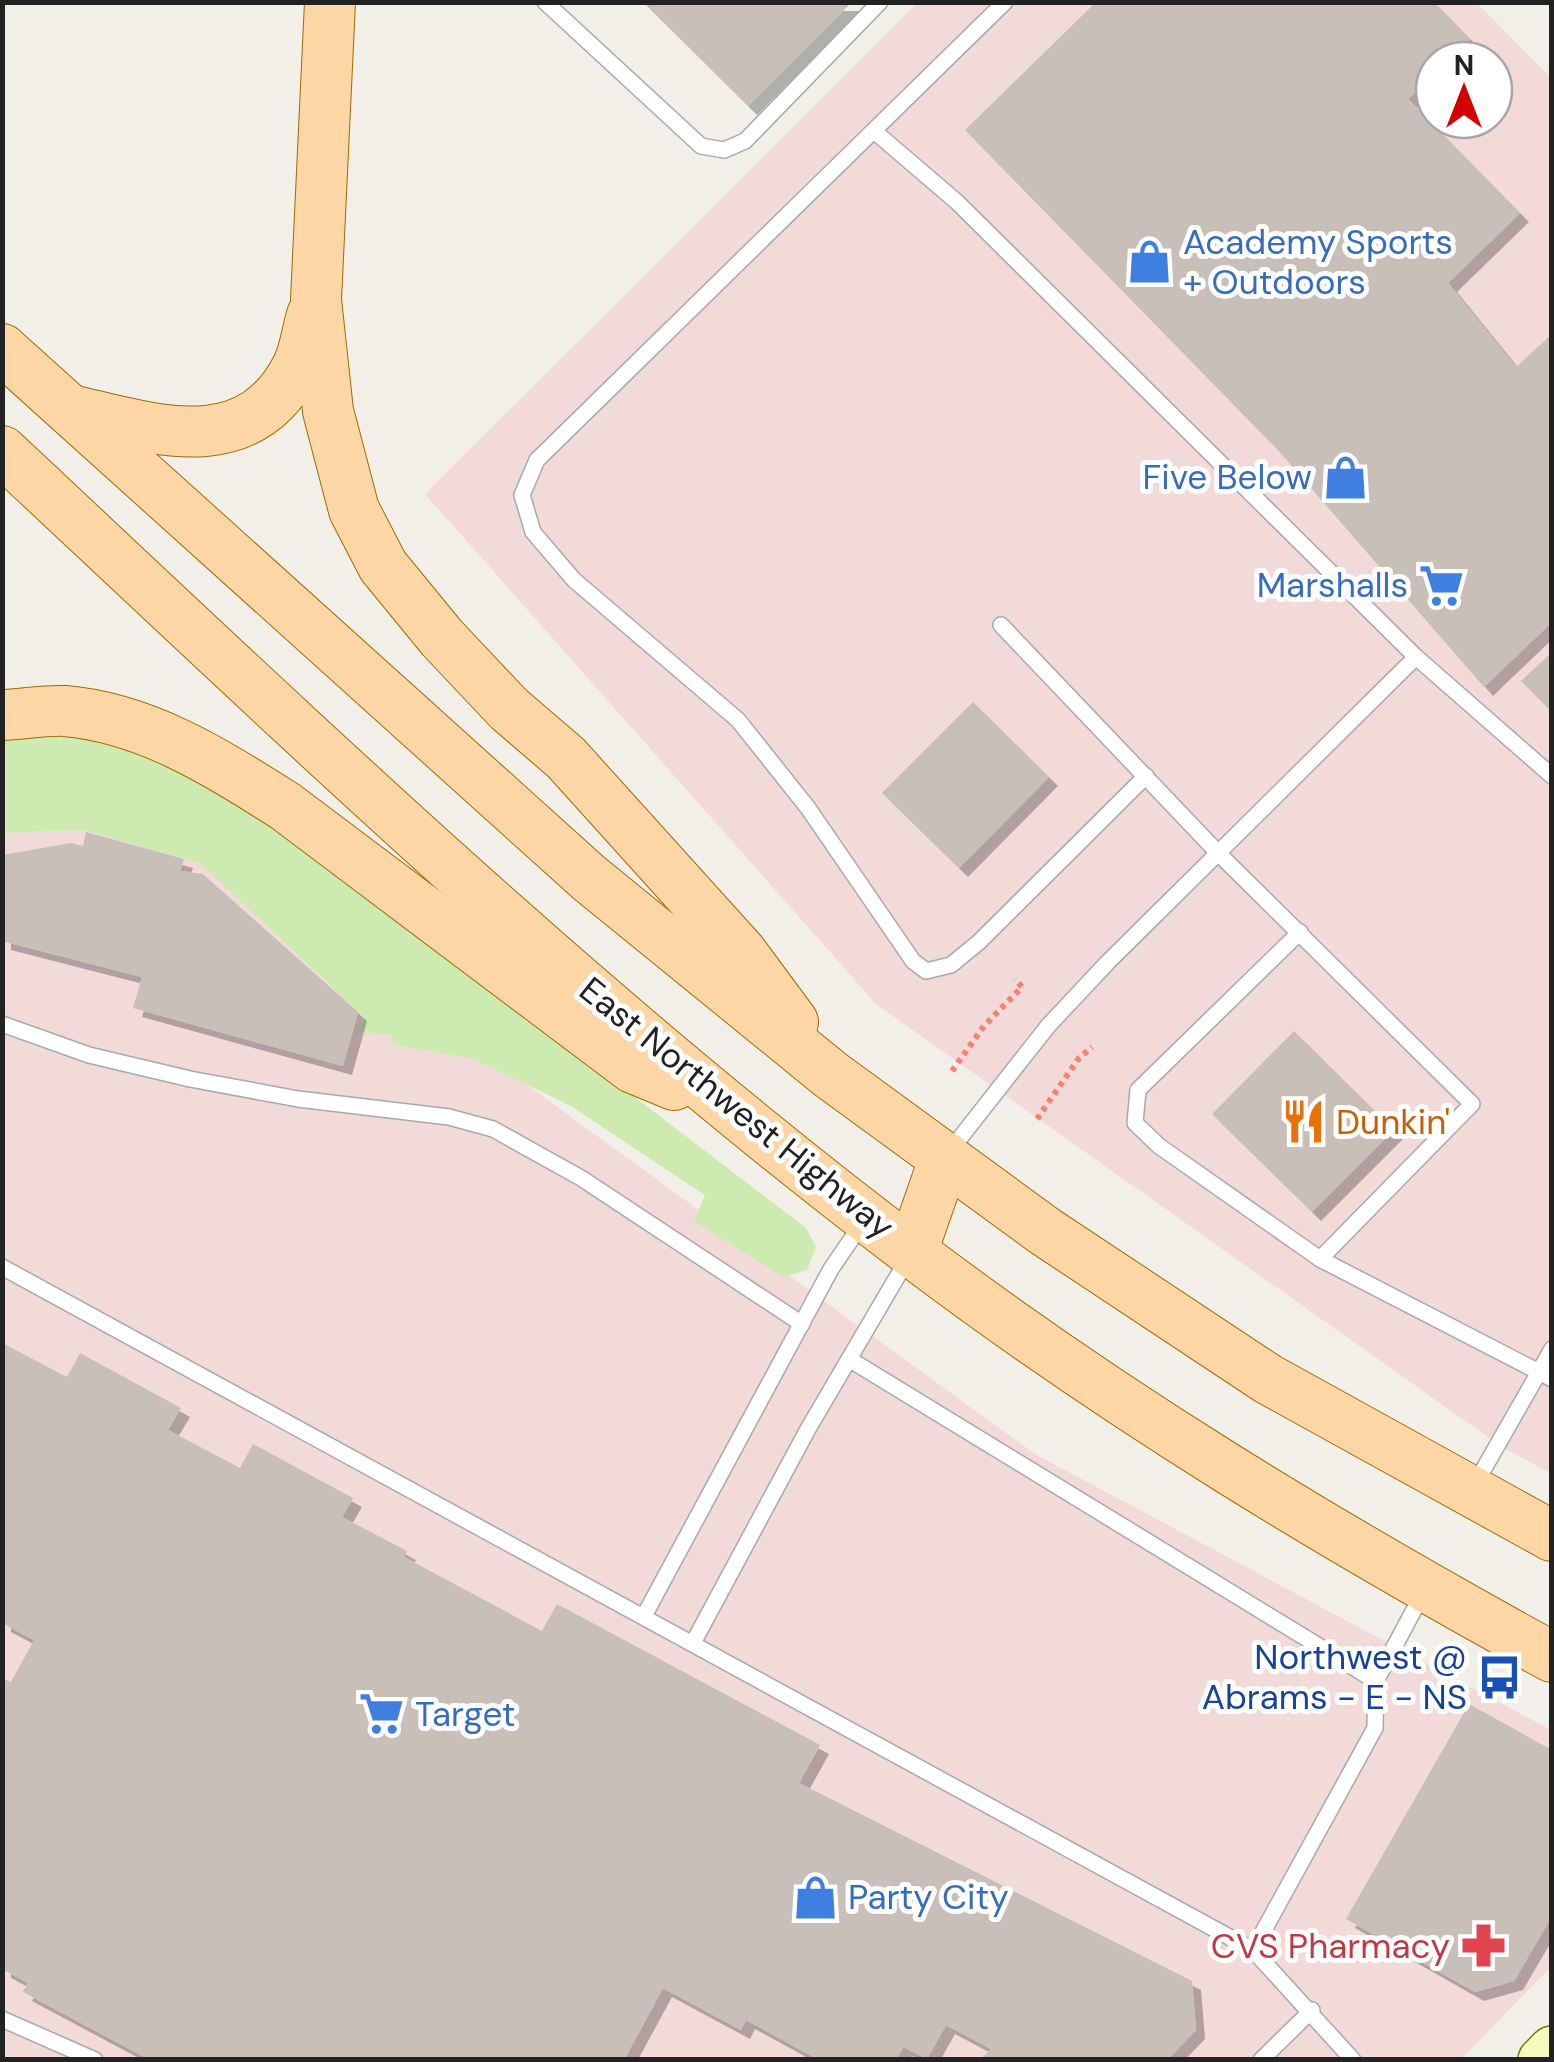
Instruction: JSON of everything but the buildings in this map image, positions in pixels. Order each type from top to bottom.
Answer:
[{"type":"main road","points":[[330,2],[316,300],[328,411],[354,510],[383,566],[442,638],[510,709],[566,758],[742,952],[831,1075]]},
{"type":"main road","points":[[69,410],[184,435],[218,431],[251,417],[278,394],[298,366],[316,300]]},
{"type":"main road","points":[[2,349],[589,878],[831,1075],[1046,1232],[1268,1379],[1552,1536]]},
{"type":"main road","name":"East Northwest Highway","points":[[2,451],[491,904],[734,1109],[912,1252],[1105,1391],[1424,1590],[1552,1657]]},
{"type":"main road","points":[[2,715],[64,711],[148,729],[224,767],[284,806],[633,1068],[734,1109]]},
{"type":"main road","points":[[868,1215],[946,1157]]},
{"type":"main road","points":[[912,1252],[946,1157]]},
{"type":"main road","points":[[1541,2060],[1552,2049]]},
{"type":"lane","points":[[545,2],[701,146],[724,150],[744,141],[880,2]]},
{"type":"lane","points":[[1005,2],[537,460],[522,495],[533,532],[574,580],[738,720],[808,808],[913,961],[926,971],[951,966],[979,942],[1146,776]]},
{"type":"lane","points":[[874,131],[958,202],[1416,657],[1552,776]]},
{"type":"lane","points":[[1000,625],[1219,854],[1472,1104],[1320,1259]]},
{"type":"lane","points":[[946,1157],[1048,1026],[1416,657]]},
{"type":"lane","points":[[1300,932],[1138,1090],[1135,1122],[1159,1146],[1320,1259],[1545,1376]]},
{"type":"lane","points":[[2,1024],[89,1055],[190,1078],[298,1099],[449,1118],[493,1129],[582,1178],[802,1324]]},
{"type":"lane","points":[[644,1616],[831,1269],[868,1215]]},
{"type":"lane","points":[[693,1643],[912,1252]]},
{"type":"lane","points":[[2,1267],[1253,1950],[1312,2010],[1353,2060]]},
{"type":"lane","points":[[1470,1492],[1545,1376],[1552,1349]]},
{"type":"lane","points":[[849,1359],[1376,1680]]},
{"type":"lane","points":[[1253,1950],[1376,1728],[1376,1680],[1424,1590]]},
{"type":"lane","points":[[1262,2060],[1312,2010]]},
{"type":"lane","points":[[2,2019],[94,2060]]},
{"type":"path","points":[[952,1071],[984,1026],[1022,987],[1015,979]]},
{"type":"path","points":[[1037,1119],[1078,1058],[1092,1047]]},
{"type":"shaded area","points":[[917,3],[1477,3],[1514,40],[1414,40],[1414,140],[1514,140],[1514,40],[1551,78],[1551,1473],[1502,1447],[876,1004],[425,494]]},
{"type":"shaded area","points":[[84,830],[221,863],[1035,1454],[1551,1730],[1551,1967],[1461,2059],[3,2059],[2,833]]},
{"type":"green space","points":[[2,729],[94,735],[228,786],[806,1228],[816,1247],[807,1270],[783,1277],[694,1221],[705,1195],[569,1105],[474,1059],[392,1044],[392,1035],[360,1032],[364,1017],[200,863],[84,830],[3,833]]},
{"type":"place","name":"Academy Sports + Outdoors","points":[[1150,262]]},
{"type":"place","name":"Five Below","points":[[1345,477]]},
{"type":"place","name":"Marshalls","points":[[1441,585]]},
{"type":"place","name":"Dunkin'","points":[[1303,1122]]},
{"type":"place","name":"Northwest @ Abrams - E - NS","points":[[1500,1677]]},
{"type":"place","name":"Target","points":[[382,1714]]},
{"type":"place","name":"Party City","points":[[815,1897]]},
{"type":"place","name":"CVS Pharmacy","points":[[1483,1946]]}]
